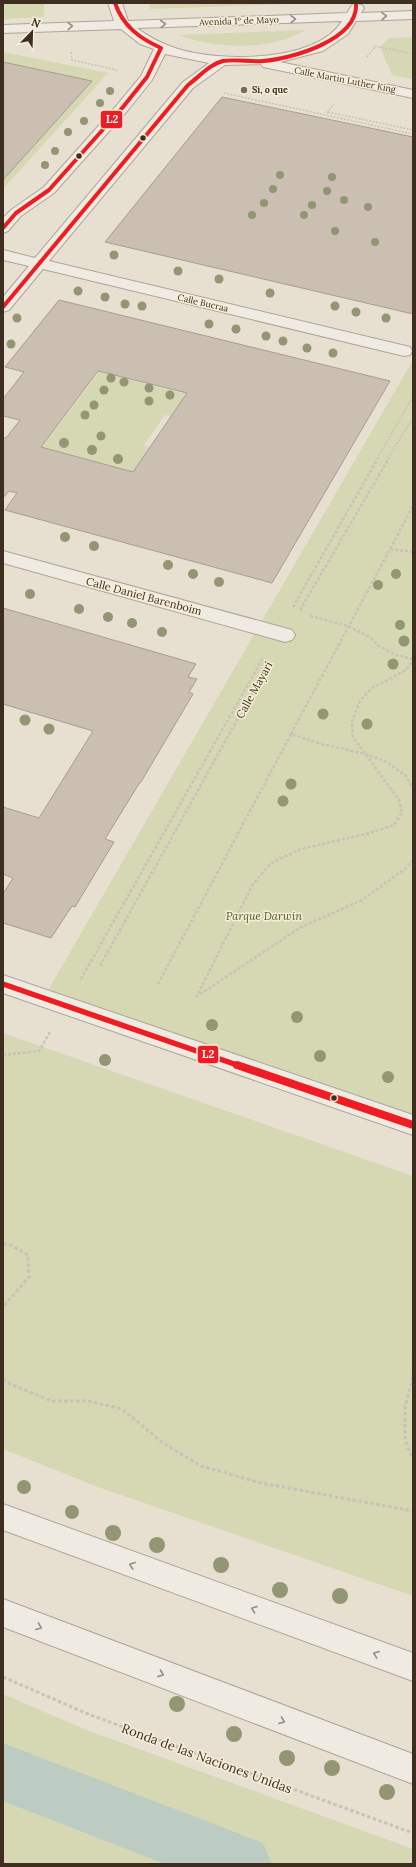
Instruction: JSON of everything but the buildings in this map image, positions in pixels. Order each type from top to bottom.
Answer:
[{"type":"street","points":[[115,3],[118,16],[124,25],[135,35],[161,48],[198,58],[221,61],[267,60],[308,51],[331,41],[344,31],[354,17],[357,7],[356,3]]},
{"type":"street","name":"Avenida 1º de Mayo","points":[[3,29],[413,15]]},
{"type":"street","points":[[3,228],[16,213],[49,190],[123,107],[147,77],[161,48]]},
{"type":"street","points":[[3,307],[188,85],[221,61]]},
{"type":"street","name":"Calle Martin Luther King","points":[[253,61],[413,94]]},
{"type":"street","name":"Calle Bucraa","points":[[3,255],[404,351]]},
{"type":"street","name":"Calle Daniel Barenboim","points":[[3,557],[281,634]]},
{"type":"street","points":[[3,984],[413,1125]]},
{"type":"street","points":[[3,1517],[413,1667]]},
{"type":"street","points":[[3,1613],[363,1752],[413,1769]]},
{"type":"path","points":[[328,112],[413,130]]},
{"type":"path","points":[[89,964],[281,634],[413,396]]},
{"type":"path","points":[[413,417],[298,613],[348,626],[371,638],[379,646],[396,655],[413,660],[406,670],[372,688],[360,701],[352,721],[353,737],[399,800],[402,813],[394,825],[366,834],[302,849],[271,863],[253,884],[196,998],[301,927],[362,900],[406,868],[413,860]]},
{"type":"path","points":[[158,984],[413,506]]},
{"type":"path","points":[[390,549],[413,552]]},
{"type":"path","name":"Calle Mayarí","points":[[100,966],[281,634]]},
{"type":"path","points":[[291,734],[322,744],[365,754],[386,762],[406,776],[413,789]]},
{"type":"path","points":[[3,1055],[39,1051],[52,1029]]},
{"type":"path","points":[[3,1244],[10,1244],[28,1255],[29,1277],[3,1307]]},
{"type":"path","points":[[413,1353],[413,1377],[405,1407],[405,1440],[413,1459]]},
{"type":"path","points":[[3,1379],[10,1384],[52,1400],[88,1401],[122,1409],[163,1443],[201,1466],[261,1484],[413,1512]]},
{"type":"path","name":"Ronda de las Naciones Unidas","points":[[3,1677],[88,1714],[413,1833]]},
{"type":"green space","points":[[3,3],[44,3],[44,17],[3,19]]},
{"type":"green space","points":[[149,3],[318,3],[150,9]]},
{"type":"green space","points":[[305,30],[288,38],[259,45],[245,46],[231,46],[204,42],[178,35]]},
{"type":"green space","points":[[413,37],[413,79],[392,75],[380,47],[389,38]]},
{"type":"green space","points":[[3,52],[108,73],[3,189]]},
{"type":"green space","name":"Parque Darwin","points":[[413,360],[413,1125],[43,999]]},
{"type":"green space","points":[[99,372],[213,401],[198,423],[165,415],[143,446],[177,455],[160,479],[42,447]]},
{"type":"green space","points":[[3,1033],[413,1176],[413,1596],[98,1487],[3,1449]]},
{"type":"green space","points":[[3,1694],[84,1729],[413,1849],[413,1864],[3,1864]]},
{"type":"waterway","points":[[3,1772],[242,1864]]},
{"type":"transit line","name":"L2","points":[[3,228],[16,213],[49,190],[123,107],[147,77],[161,48],[145,41],[132,31],[122,19],[115,3]]},
{"type":"transit line","name":"L2","points":[[3,307],[188,85],[212,66],[223,61],[251,62],[276,60],[312,50],[324,44],[347,26],[355,14],[356,3]]},
{"type":"transit line","name":"L2","points":[[3,984],[413,1125]]},
{"type":"place","name":"Si, o que","points":[[244,90]]}]
